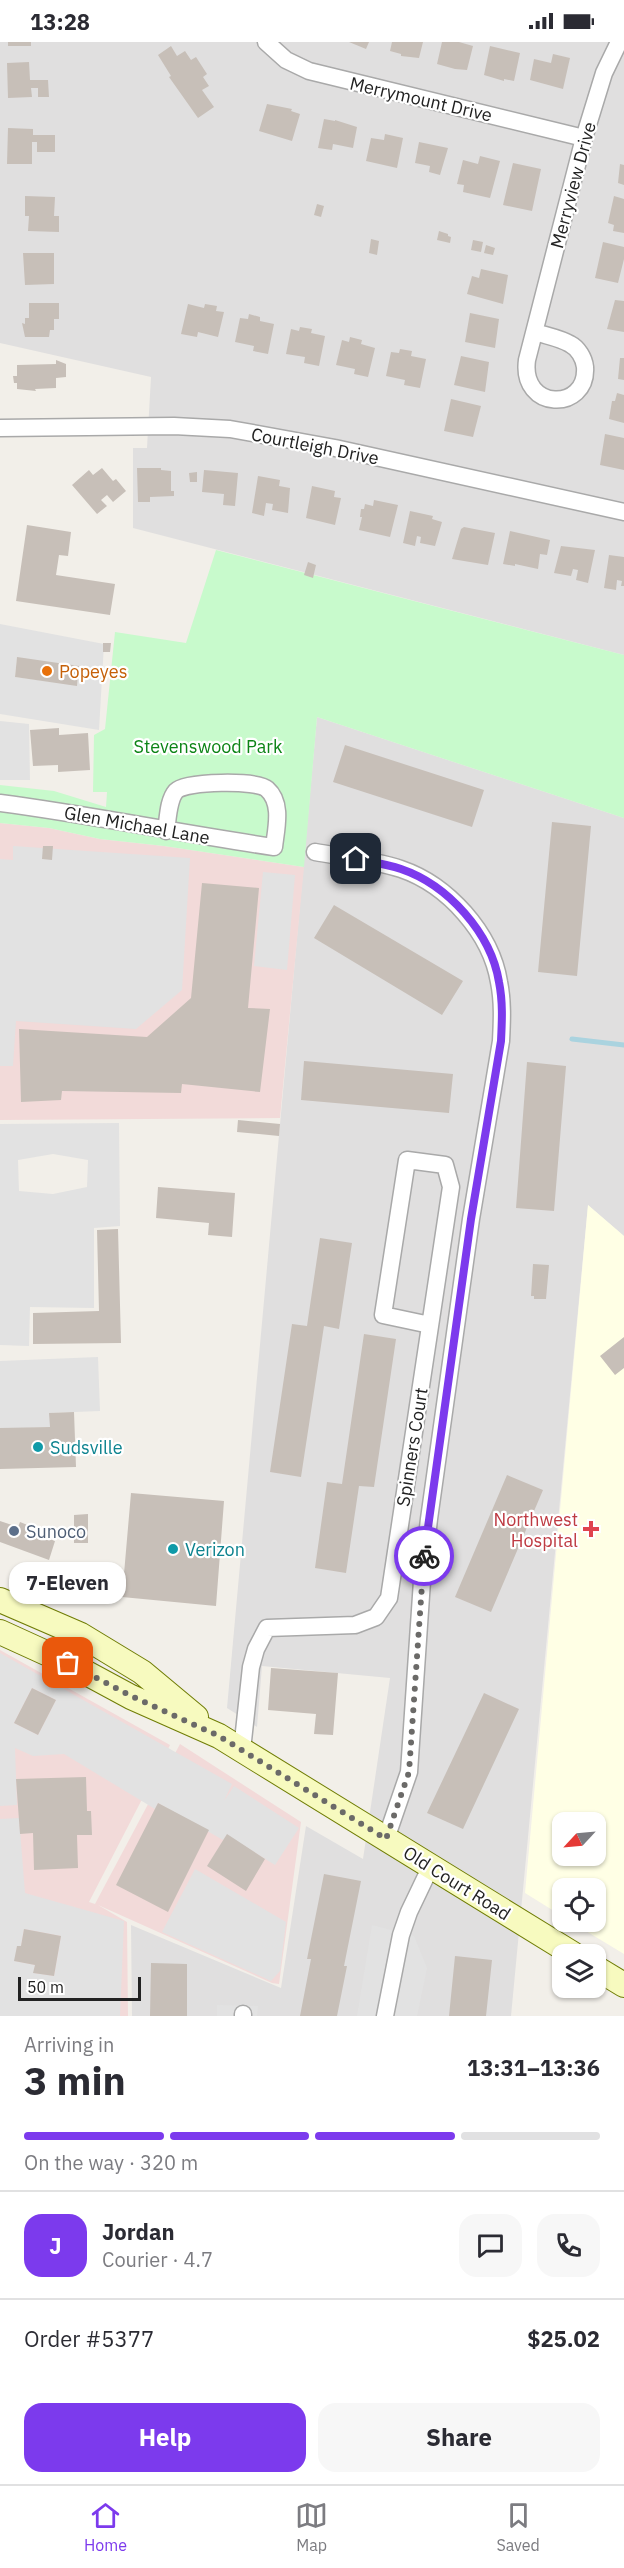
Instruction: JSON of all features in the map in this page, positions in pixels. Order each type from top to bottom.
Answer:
[{"type":"main road","name":"Old Court Road","points":[[0,1600],[81,1635],[142,1672],[219,1736]]},
{"type":"main road","name":"Old Court Road","points":[[0,1632],[219,1736],[557,1944]]},
{"type":"main road","points":[[606,1974],[624,1985]]},
{"type":"street","name":"Merrymount Drive","points":[[266,42],[286,60],[309,71],[584,138]]},
{"type":"street","name":"Merryview Drive","points":[[535,332],[584,138],[604,73],[619,42]]},
{"type":"street","name":"Courtleigh Drive","points":[[0,428],[174,426],[230,429],[335,448],[624,512]]},
{"type":"street","name":"Glen Michael Lane","points":[[0,804],[45,809],[166,831],[274,847],[278,812],[273,796],[266,787],[255,783],[188,784],[177,789],[172,798],[166,831]]},
{"type":"street","points":[[315,852],[402,869],[447,896],[466,915],[492,958],[499,981],[502,1014],[501,1041],[471,1219],[429,1519],[422,1581],[409,1772],[386,1839]]},
{"type":"street","name":"Spinners Court","points":[[242,1750],[251,1667],[256,1649],[267,1629],[355,1625],[376,1617],[388,1598],[430,1325],[451,1187],[445,1165],[407,1160],[383,1315],[430,1325]]},
{"type":"street","points":[[385,2016],[400,1935],[431,1866]]},
{"type":"shaded area","points":[[0,42],[624,42],[624,655],[133,528],[133,448],[147,448],[151,377],[0,343]]},
{"type":"shaded area","points":[[0,624],[104,644],[99,730],[0,714]],"holes":[[[17,658],[79,666],[77,685],[15,677]]]},
{"type":"shaded area","points":[[317,717],[624,818],[624,1236],[588,1205],[511,2016],[132,2016],[131,1925],[281,1988],[306,1826],[363,1859],[390,1678],[262,1666],[257,1727],[227,1708]]},
{"type":"shaded area","points":[[0,721],[29,724],[30,780],[0,780]]},
{"type":"shaded area","points":[[0,823],[49,828],[100,839],[304,867],[280,1118],[0,1120]]},
{"type":"shaded area","points":[[13,846],[190,858],[182,990],[136,1029],[16,1021],[13,1066],[0,1066],[0,859],[13,860]]},
{"type":"shaded area","points":[[263,872],[295,875],[287,970],[254,966]]},
{"type":"shaded area","points":[[119,1123],[120,1226],[94,1228],[94,1308],[30,1307],[29,1346],[0,1345],[0,1124]],"holes":[[[53,1154],[88,1160],[87,1187],[53,1194],[19,1191],[18,1160]]]},
{"type":"shaded area","name":"Northwest Hospital","points":[[588,1205],[624,1236],[624,1954],[588,1932],[606,1932],[606,1878],[552,1878],[552,1910],[525,1893]]},
{"type":"shaded area","points":[[98,1357],[100,1411],[50,1413],[50,1427],[0,1429],[0,1361]]},
{"type":"shaded area","points":[[0,1650],[170,1745],[89,1902],[95,1904],[180,1744],[301,1822],[279,1984],[272,1983],[98,1905],[127,1922],[128,2016],[0,2016]]},
{"type":"shaded area","points":[[0,1653],[232,1784],[224,1801],[234,1786],[299,1828],[275,1865],[227,1835],[223,1840],[158,1803],[155,1809],[64,1754],[33,1756],[15,1748],[17,1805],[0,1806]],"holes":[[[32,1688],[56,1700],[38,1735],[14,1723]]]},
{"type":"shaded area","points":[[19,1818],[25,1893],[124,1921],[120,2016],[0,2016],[0,1819]],"holes":[[[24,1929],[61,1936],[54,1976],[34,1973],[35,1965],[15,1961],[17,1946],[21,1946]]]},
{"type":"shaded area","points":[[195,1869],[286,1922],[280,1971],[271,1981],[162,1932]]},
{"type":"shaded area","points":[[372,1925],[414,1936],[427,1968],[417,2016],[357,2016]]},
{"type":"shaded area","points":[[217,2005],[258,2006],[257,2016],[217,2016]]},
{"type":"green space","name":"Stevenswood Park","points":[[216,550],[624,655],[624,818],[317,717],[304,867],[100,839],[49,828],[0,823],[0,785],[54,791],[106,807],[107,792],[93,792],[94,735],[105,729],[115,632],[186,643]]},
{"type":"building","points":[[8,42],[31,42],[31,46],[8,46]]},
{"type":"building","points":[[349,42],[369,42],[366,49]]},
{"type":"building","points":[[392,42],[423,42],[419,58],[401,56],[401,54],[390,51]]},
{"type":"building","points":[[442,42],[459,42],[473,46],[467,70],[437,64]]},
{"type":"building","points":[[171,46],[177,56],[185,51],[191,60],[196,57],[207,74],[203,77],[209,86],[202,90],[214,107],[198,118],[169,77],[171,76],[158,55]]},
{"type":"building","points":[[490,46],[520,53],[514,81],[504,79],[504,81],[484,75]]},
{"type":"building","points":[[553,54],[570,58],[563,89],[530,80],[534,59],[551,63]]},
{"type":"building","points":[[29,62],[30,80],[48,80],[49,97],[38,97],[38,88],[31,88],[32,97],[8,98],[7,63]]},
{"type":"building","points":[[267,104],[292,109],[291,111],[300,114],[292,141],[259,131]]},
{"type":"building","points":[[324,119],[357,127],[353,148],[333,144],[332,150],[318,148]]},
{"type":"building","points":[[8,128],[33,129],[33,135],[55,135],[55,152],[37,152],[37,142],[32,142],[32,164],[7,164]]},
{"type":"building","points":[[385,134],[403,138],[397,168],[366,161],[371,138],[384,140]]},
{"type":"building","points":[[419,142],[448,148],[440,175],[429,172],[430,166],[415,163]]},
{"type":"building","points":[[480,156],[500,161],[490,198],[463,192],[464,185],[457,184],[463,160],[478,164]]},
{"type":"building","points":[[513,163],[541,169],[532,211],[503,205]]},
{"type":"building","points":[[620,164],[624,165],[624,185],[618,183]]},
{"type":"building","points":[[25,196],[55,197],[54,216],[59,216],[59,232],[28,231],[29,216],[25,216]]},
{"type":"building","points":[[614,196],[624,199],[624,233],[613,231],[614,225],[608,223]]},
{"type":"building","points":[[317,204],[324,206],[321,217],[314,215]]},
{"type":"building","points":[[439,231],[451,237],[450,243],[437,240]]},
{"type":"building","points":[[371,239],[379,241],[377,255],[369,253]]},
{"type":"building","points":[[473,240],[483,242],[481,252],[471,250]]},
{"type":"building","points":[[603,242],[624,247],[624,259],[618,283],[595,278]]},
{"type":"building","points":[[486,245],[495,248],[493,255],[484,253]]},
{"type":"building","points":[[23,253],[54,253],[54,284],[25,285]]},
{"type":"building","points":[[481,269],[508,275],[503,304],[467,294],[472,276],[479,278]]},
{"type":"building","points":[[615,300],[624,301],[624,332],[607,329]]},
{"type":"building","points":[[29,303],[59,303],[59,319],[54,319],[54,330],[50,330],[49,337],[25,337],[22,323],[25,324],[25,318],[29,318]]},
{"type":"building","points":[[188,304],[204,308],[205,304],[217,306],[216,311],[224,312],[218,337],[198,332],[197,337],[181,334]]},
{"type":"building","points":[[470,313],[499,319],[495,348],[465,342]]},
{"type":"building","points":[[249,314],[260,317],[260,321],[274,324],[268,354],[253,351],[254,346],[235,342],[240,318],[248,319]]},
{"type":"building","points":[[300,327],[312,329],[311,333],[325,336],[319,366],[304,363],[305,357],[286,354],[291,329],[299,331]]},
{"type":"building","points":[[350,337],[362,340],[361,344],[375,348],[368,377],[354,374],[355,369],[336,365],[342,340],[349,342]]},
{"type":"building","points":[[400,349],[412,351],[411,356],[426,359],[420,388],[404,385],[405,380],[386,376],[391,352],[399,353]]},
{"type":"building","points":[[461,356],[489,362],[485,392],[454,385]]},
{"type":"building","points":[[620,358],[624,358],[624,380],[618,379]]},
{"type":"building","points":[[56,360],[66,364],[66,377],[56,378],[56,388],[35,389],[36,391],[17,389],[13,376],[17,376],[17,365],[56,364]]},
{"type":"building","points":[[617,393],[624,395],[624,423],[609,419],[612,401],[615,401]]},
{"type":"building","points":[[451,399],[481,406],[473,437],[444,431]]},
{"type":"building","points":[[605,434],[624,438],[624,470],[600,465]]},
{"type":"building","points":[[102,468],[126,491],[113,502],[107,495],[101,500],[107,506],[97,514],[72,485],[89,470],[93,475]]},
{"type":"building","points":[[137,468],[161,468],[161,470],[171,471],[171,491],[174,491],[174,496],[150,497],[150,502],[138,502]]},
{"type":"building","points":[[204,470],[238,473],[235,506],[223,505],[224,494],[202,492]]},
{"type":"building","points":[[197,472],[197,482],[190,482],[189,473]]},
{"type":"building","points":[[258,476],[280,480],[279,486],[290,488],[288,513],[272,510],[273,504],[266,503],[264,516],[252,513]]},
{"type":"building","points":[[312,486],[335,491],[334,497],[341,498],[335,525],[306,518]]},
{"type":"building","points":[[374,500],[398,505],[390,537],[359,530],[361,509],[364,509],[365,504],[373,506]]},
{"type":"building","points":[[410,511],[433,516],[432,519],[442,522],[435,546],[420,543],[421,537],[417,536],[415,546],[403,543]]},
{"type":"building","points":[[27,525],[71,532],[68,556],[59,555],[56,575],[115,584],[110,615],[16,601]]},
{"type":"building","points":[[464,527],[495,533],[488,565],[452,559],[461,529]]},
{"type":"building","points":[[510,531],[550,540],[547,555],[540,554],[538,569],[503,564]]},
{"type":"building","points":[[561,546],[595,550],[588,583],[576,580],[578,570],[573,569],[571,576],[554,573]]},
{"type":"building","points":[[609,555],[624,557],[624,586],[621,586],[622,581],[617,580],[616,590],[604,588]]},
{"type":"building","points":[[308,562],[316,565],[313,578],[304,575]]},
{"type":"building","points":[[103,643],[111,643],[110,652],[103,652]]},
{"type":"building","name":"Popeyes","points":[[17,657],[79,666],[77,686],[15,677]]},
{"type":"building","points":[[59,728],[59,735],[88,733],[90,770],[58,772],[58,765],[33,766],[30,730]]},
{"type":"building","points":[[345,745],[484,790],[472,827],[333,782]]},
{"type":"building","points":[[552,822],[591,826],[577,976],[538,972]]},
{"type":"building","points":[[43,846],[53,846],[52,860],[42,859]]},
{"type":"building","points":[[202,883],[259,888],[248,1008],[270,1009],[260,1092],[182,1084],[181,1093],[62,1091],[61,1100],[21,1102],[19,1029],[147,1037],[191,998]]},
{"type":"building","points":[[334,905],[463,981],[442,1015],[314,938]]},
{"type":"building","points":[[304,1061],[453,1074],[449,1113],[301,1100]]},
{"type":"building","points":[[527,1062],[566,1066],[554,1211],[516,1208]]},
{"type":"building","points":[[238,1120],[280,1124],[279,1136],[237,1132]]},
{"type":"building","points":[[158,1187],[235,1193],[232,1237],[208,1235],[209,1223],[156,1218]]},
{"type":"building","points":[[118,1229],[121,1343],[33,1344],[33,1313],[99,1311],[97,1230]]},
{"type":"building","points":[[320,1238],[352,1243],[339,1329],[324,1326],[301,1477],[270,1472],[292,1324],[307,1326]]},
{"type":"building","points":[[533,1264],[549,1265],[546,1299],[534,1299],[534,1296],[531,1296]]},
{"type":"building","points":[[364,1334],[396,1339],[374,1487],[359,1486],[346,1573],[315,1568],[327,1482],[342,1484]]},
{"type":"building","points":[[624,1337],[624,1368],[615,1375],[600,1356]]},
{"type":"building","name":"Sudsville","points":[[74,1412],[76,1467],[0,1469],[0,1428],[50,1427],[49,1413]]},
{"type":"building","points":[[507,1475],[543,1490],[491,1612],[455,1597]]},
{"type":"building","name":"Verizon","points":[[131,1493],[224,1501],[216,1606],[122,1597]]},
{"type":"building","points":[[88,1514],[88,1543],[74,1543],[74,1515]]},
{"type":"building","name":"Sunoco","points":[[0,1521],[18,1527],[20,1522],[30,1526],[28,1531],[55,1541],[49,1560],[0,1542]]},
{"type":"building","points":[[271,1668],[338,1673],[333,1735],[314,1734],[316,1714],[268,1710]]},
{"type":"building","points":[[32,1688],[56,1700],[38,1735],[14,1723]]},
{"type":"building","points":[[484,1693],[519,1709],[463,1829],[427,1813]]},
{"type":"building","points":[[86,1777],[87,1811],[91,1811],[92,1835],[77,1835],[78,1868],[34,1870],[33,1833],[20,1834],[16,1779]]},
{"type":"building","points":[[158,1803],[209,1830],[168,1912],[116,1885]]},
{"type":"building","points":[[227,1834],[265,1859],[246,1891],[207,1866]]},
{"type":"building","points":[[324,1874],[361,1881],[344,1966],[347,1966],[337,2016],[300,2016],[311,1959],[307,1959]]},
{"type":"building","points":[[24,1929],[61,1936],[54,1976],[33,1973],[35,1965],[14,1961],[17,1946],[21,1946]]},
{"type":"building","points":[[455,1956],[492,1960],[486,2016],[449,2016]]},
{"type":"building","points":[[151,1963],[187,1964],[187,2016],[150,2016]]},
{"type":"waterway","points":[[572,1039],[624,1045]]},
{"type":"way so far","points":[[68,1663],[131,1696],[219,1736],[386,1839],[409,1772],[424,1556]]},
{"type":"place","name":"Popeyes","points":[[47,671]]},
{"type":"place","name":"Sudsville","points":[[38,1447]]},
{"type":"place","name":"Northwest Hospital","points":[[591,1529]]},
{"type":"place","name":"Sunoco","points":[[14,1531]]},
{"type":"place","name":"Verizon","points":[[173,1549]]},
{"type":"place","name":"7-Eleven","points":[[68,1663]]},
{"type":"route","points":[[356,859],[402,869],[447,896],[466,915],[481,937],[492,958],[499,981],[502,1014],[501,1041],[471,1219],[424,1556]]}]
